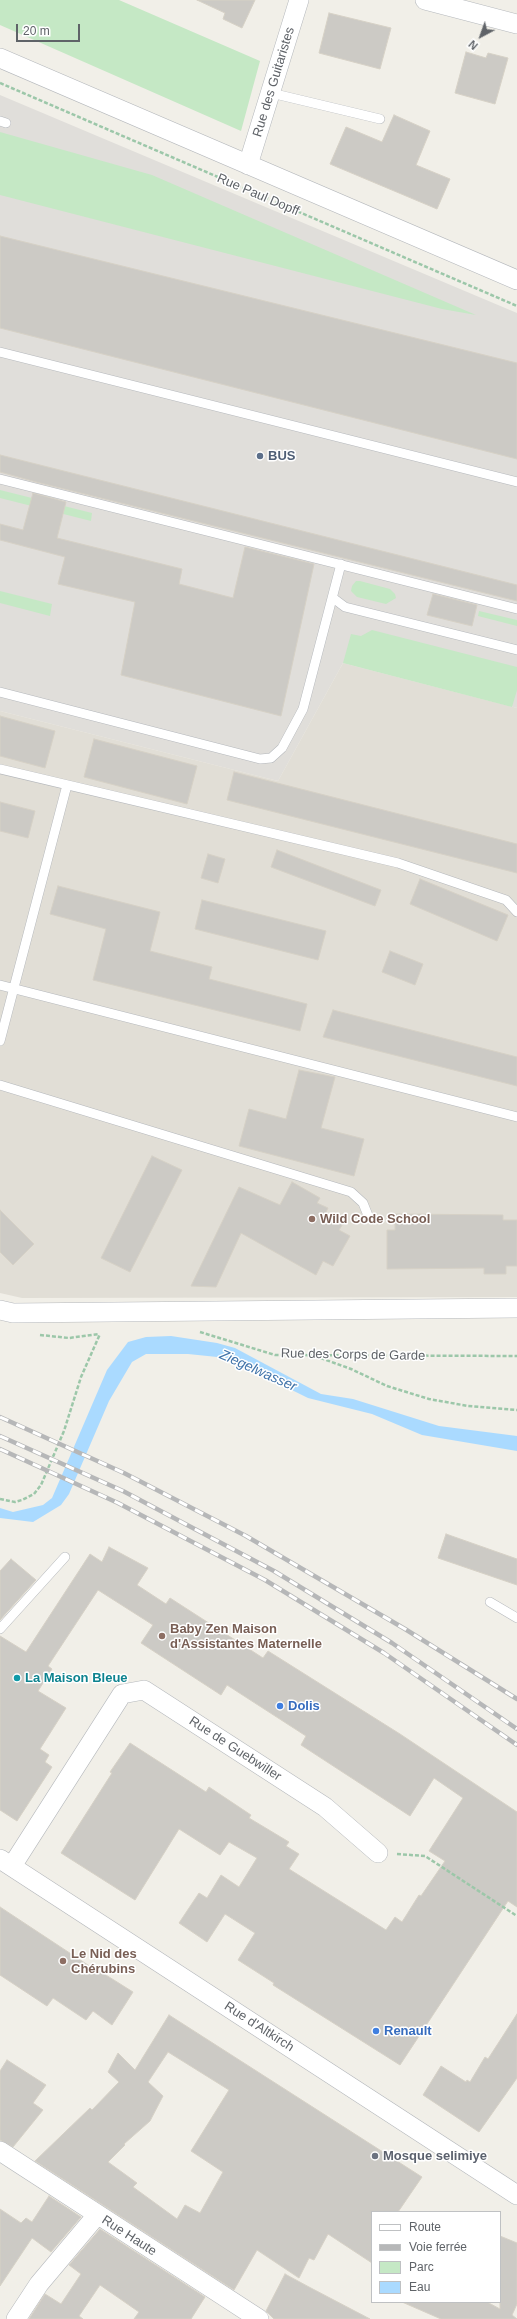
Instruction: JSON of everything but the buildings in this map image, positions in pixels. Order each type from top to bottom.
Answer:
[{"type":"street","name":"Rue des Guitaristes","points":[[248,165],[299,0]]},
{"type":"street","points":[[425,0],[517,24]]},
{"type":"street","name":"Rue Paul Dopff","points":[[0,58],[517,280]]},
{"type":"street","points":[[0,1310],[13,1313],[517,1308]]},
{"type":"street","name":"Rue de Guebwiller","points":[[6,1863],[122,1694],[144,1690],[325,1807],[378,1854]]},
{"type":"street","name":"Rue d'Altkirch","points":[[6,1863],[517,2195]]},
{"type":"street","name":"Rue Haute","points":[[0,2151],[259,2319]]},
{"type":"street","points":[[16,2319],[39,2284],[97,2215]]},
{"type":"lane","points":[[271,93],[380,119]]},
{"type":"lane","points":[[0,352],[517,482]]},
{"type":"lane","points":[[0,478],[517,609]]},
{"type":"lane","points":[[0,692],[266,759],[278,753],[282,748],[303,709],[341,564]]},
{"type":"lane","points":[[333,598],[345,607],[517,650]]},
{"type":"lane","points":[[0,769],[398,863],[506,900],[517,912]]},
{"type":"lane","points":[[0,1041],[68,785]]},
{"type":"lane","points":[[0,985],[517,1117]]},
{"type":"lane","points":[[0,1085],[351,1192],[363,1202],[369,1218]]},
{"type":"lane","points":[[0,1629],[65,1557]]},
{"type":"lane","points":[[490,1602],[517,1618]]},
{"type":"path","name":"Rue Paul Dopff","points":[[0,84],[517,306]]},
{"type":"path","name":"Rue des Corps de Garde","points":[[197,1332],[275,1355],[517,1356]]},
{"type":"path","points":[[0,1499],[15,1502],[22,1500],[34,1494],[41,1485],[64,1431],[81,1376],[100,1334]]},
{"type":"path","points":[[38,1335],[69,1338],[107,1334]]},
{"type":"path","points":[[313,1355],[351,1369],[387,1386],[429,1399],[468,1406],[517,1410]]},
{"type":"path","points":[[378,1854],[424,1856],[517,1916]]},
{"type":"shaded area","points":[[0,95],[517,313],[517,708],[343,663],[278,781],[0,711]]},
{"type":"shaded area","points":[[343,663],[517,708],[517,1297],[22,1298],[0,1293],[0,711],[278,781]]},
{"type":"green space","points":[[0,0],[119,0],[260,61],[241,131],[0,25]]},
{"type":"green space","points":[[0,132],[152,175],[476,315],[442,309],[0,195]]},
{"type":"green space","points":[[0,490],[92,513],[91,521],[0,498]]},
{"type":"green space","points":[[356,581],[390,589],[395,594],[396,598],[386,604],[357,597],[351,591],[352,586]]},
{"type":"green space","points":[[0,591],[52,604],[50,616],[0,603]]},
{"type":"green space","points":[[479,611],[517,620],[517,626],[478,616]]},
{"type":"green space","points":[[372,630],[517,667],[517,690],[512,707],[343,663],[351,634],[361,636]]},
{"type":"water","name":"Ziegelwasser","points":[[171,1336],[217,1343],[235,1348],[321,1394],[353,1399],[439,1426],[517,1436],[517,1451],[422,1435],[372,1414],[308,1398],[227,1358],[188,1354],[146,1354],[132,1362],[109,1401],[69,1494],[61,1505],[33,1522],[0,1518],[0,1508],[13,1512],[43,1505],[52,1498],[107,1370],[128,1342],[146,1337]]},
{"type":"railway","points":[[0,1417],[124,1473],[246,1536],[405,1629],[517,1699]]},
{"type":"railway","points":[[0,1436],[123,1491],[274,1571],[392,1643],[517,1729]]},
{"type":"railway","points":[[0,1449],[118,1503],[265,1580],[384,1653],[517,1745]]},
{"type":"place","name":"BUS","points":[[260,456]]},
{"type":"place","name":"Wild Code School","points":[[312,1219]]},
{"type":"place","name":"Baby Zen Maison d'Assistantes Maternelle","points":[[162,1636]]},
{"type":"place","name":"La Maison Bleue","points":[[17,1678]]},
{"type":"place","name":"Dolis","points":[[280,1706]]},
{"type":"place","name":"Le Nid des Chérubins","points":[[63,1961]]},
{"type":"place","name":"Renault","points":[[376,2031]]},
{"type":"place","name":"Mosque selimiye","points":[[375,2156]]}]
